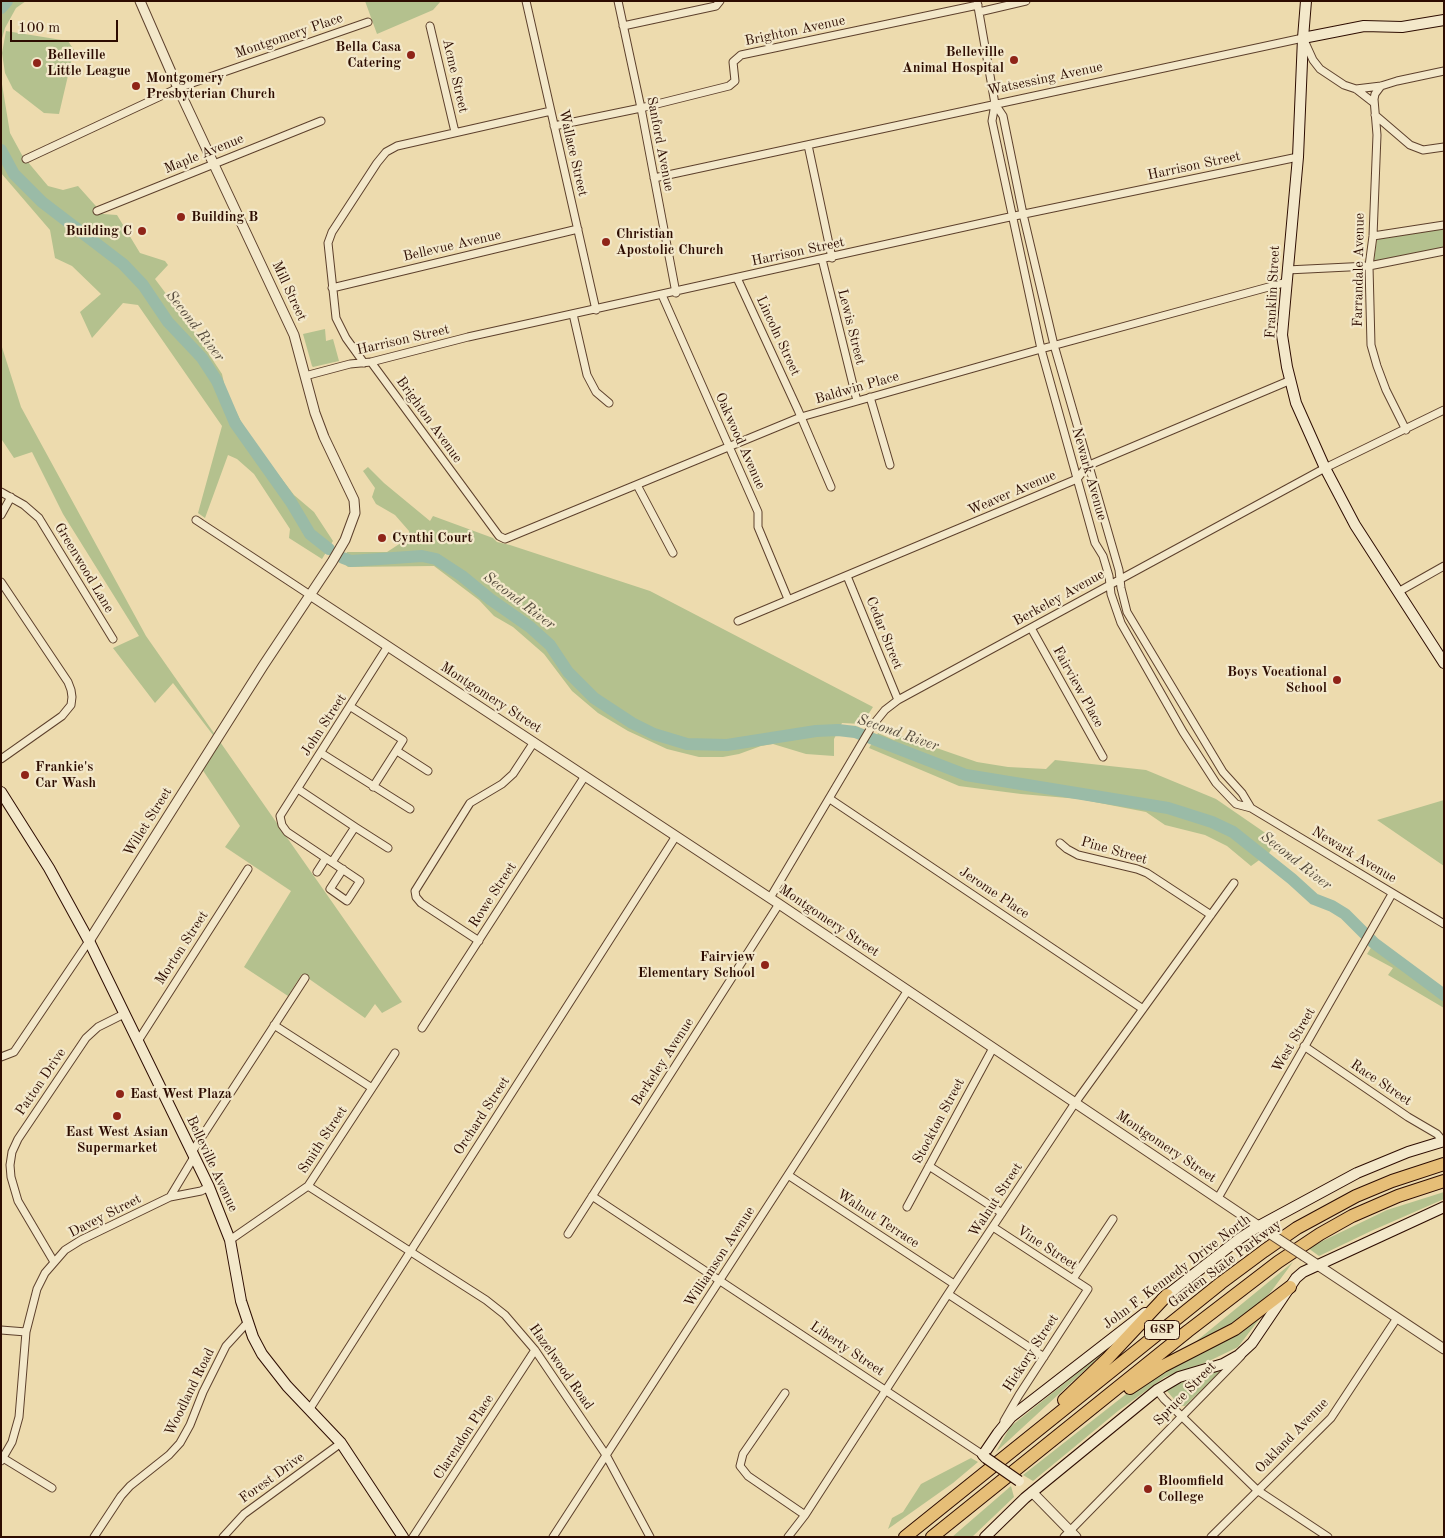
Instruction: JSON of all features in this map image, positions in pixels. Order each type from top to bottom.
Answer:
[{"type":"highway","name":"Garden State Parkway","points":[[905,1537],[988,1460],[1290,1232],[1368,1190],[1444,1164]]},
{"type":"highway","name":"GSP","points":[[932,1537],[1234,1295],[1294,1251],[1320,1234],[1363,1211],[1398,1196],[1444,1181]]},
{"type":"highway","points":[[1003,1480],[1149,1374],[1235,1329],[1290,1287]]},
{"type":"highway","points":[[988,1460],[1108,1358],[1167,1295]]},
{"type":"main road","name":"Franklin Street","points":[[1306,1],[1298,157],[1282,335],[1291,380],[1296,403],[1325,468],[1354,525],[1444,663]]},
{"type":"main road","name":"Watsessing Avenue","points":[[1303,38],[1364,26],[1402,27],[1444,20]]},
{"type":"main road","name":"Belleville Avenue","points":[[1,792],[49,868],[89,941],[209,1187],[230,1240],[241,1301],[248,1323],[262,1354],[309,1410],[341,1443],[403,1537]]},
{"type":"main road","name":"John F. Kennedy Drive North","points":[[988,1460],[998,1433],[1016,1413],[1239,1239],[1259,1226],[1367,1169],[1444,1139]]},
{"type":"main road","name":"Spruce Street","points":[[1252,1342],[1299,1275],[1444,1207]]},
{"type":"main road","points":[[985,1537],[1032,1492],[1157,1390],[1179,1378],[1229,1361],[1239,1355],[1252,1342]]},
{"type":"main road","name":"Liberty Street","points":[[988,1460],[1032,1492]]},
{"type":"street","name":"Mill Street","points":[[140,1],[178,88],[294,335],[315,413],[324,437],[354,500],[355,513],[351,527],[332,562],[310,595]]},
{"type":"street","name":"Wallace Street","points":[[526,1],[596,310]]},
{"type":"street","name":"Sanford Avenue","points":[[618,1],[641,108],[676,292]]},
{"type":"street","points":[[978,6],[1026,1]]},
{"type":"street","points":[[623,26],[716,6],[720,2]]},
{"type":"street","name":"Brighton Avenue","points":[[554,126],[641,108],[730,86],[735,81],[733,62],[741,56],[978,6]]},
{"type":"street","name":"Newark Avenue","points":[[978,6],[995,104],[992,121],[1041,349],[1095,544],[1103,556],[1111,594],[1121,623],[1183,732],[1216,783],[1236,804],[1251,808],[1444,924]]},
{"type":"street","name":"Montgomery Place","points":[[26,159],[178,88],[368,22]]},
{"type":"street","name":"Acme Street","points":[[430,26],[455,132]]},
{"type":"street","points":[[1303,38],[1313,60],[1320,69],[1344,85],[1356,89],[1374,103]]},
{"type":"street","name":"Watsessing Avenue","points":[[654,178],[1303,38]]},
{"type":"street","points":[[1356,89],[1381,86],[1444,71]]},
{"type":"street","points":[[1374,103],[1375,94],[1381,86]]},
{"type":"street","name":"Farrandale Avenue","points":[[1374,103],[1377,135],[1373,236],[1369,266],[1371,345],[1386,390],[1406,430]]},
{"type":"street","name":"Newark Avenue","points":[[995,104],[1003,116],[1023,214],[1054,345],[1118,570],[1127,612],[1223,772],[1242,793],[1251,808]]},
{"type":"street","name":"Brighton Avenue","points":[[468,493],[341,329],[336,318],[328,249],[332,232],[386,152],[397,146],[551,111]]},
{"type":"street","points":[[1375,115],[1410,145],[1423,150],[1444,147]]},
{"type":"street","name":"Maple Avenue","points":[[97,211],[321,121]]},
{"type":"street","points":[[808,145],[832,258]]},
{"type":"street","name":"Harrison Street","points":[[305,376],[468,337],[832,258],[1013,216],[1298,157]]},
{"type":"street","points":[[1373,236],[1444,226]]},
{"type":"street","name":"Bellevue Avenue","points":[[332,288],[578,229]]},
{"type":"street","points":[[1287,270],[1369,266],[1444,251]]},
{"type":"street","name":"Lewis Street","points":[[822,259],[857,401]]},
{"type":"street","name":"Lincoln Street","points":[[737,278],[831,487]]},
{"type":"street","name":"Baldwin Place","points":[[468,493],[499,536],[505,539],[801,418],[1054,345],[1287,282]]},
{"type":"street","name":"Oakwood Avenue","points":[[662,295],[758,512],[758,527],[788,599]]},
{"type":"street","points":[[573,314],[587,375],[596,392],[609,403]]},
{"type":"street","name":"Weaver Avenue","points":[[738,621],[1077,479],[1087,466],[1291,380]]},
{"type":"street","points":[[870,397],[890,465]]},
{"type":"street","name":"Berkeley Avenue","points":[[770,898],[872,726],[884,710],[898,700],[1325,468],[1444,410]]},
{"type":"street","points":[[637,486],[673,553]]},
{"type":"street","points":[[1,492],[12,497],[1,515]]},
{"type":"street","name":"Greenwood Lane","points":[[12,497],[33,511],[39,518],[113,639]]},
{"type":"street","name":"Montgomery Street","points":[[196,520],[770,898],[1444,1349]]},
{"type":"street","points":[[1398,592],[1444,566]]},
{"type":"street","name":"Cedar Street","points":[[847,576],[898,700]]},
{"type":"street","points":[[1,582],[72,690],[71,704],[62,716],[1,759]]},
{"type":"street","name":"Willet Street","points":[[1,1057],[14,1052],[89,941],[310,595]]},
{"type":"street","name":"Fairview Place","points":[[1031,628],[1103,758]]},
{"type":"street","name":"John Street","points":[[329,860],[287,832],[282,825],[280,816],[388,646]]},
{"type":"street","points":[[351,706],[404,740],[373,786]]},
{"type":"street","points":[[479,941],[421,903],[416,897],[415,891],[470,803],[502,784],[513,774],[534,742]]},
{"type":"street","points":[[397,751],[428,771]]},
{"type":"street","points":[[321,753],[410,809]]},
{"type":"street","name":"Rowe Street","points":[[422,1028],[585,776]]},
{"type":"street","points":[[298,789],[388,848]]},
{"type":"street","name":"Jerome Place","points":[[830,799],[1143,1009]]},
{"type":"street","points":[[317,872],[355,827]]},
{"type":"street","name":"Orchard Street","points":[[309,1410],[676,836]]},
{"type":"street","name":"Pine Street","points":[[1060,843],[1078,855],[1148,873],[1211,915]]},
{"type":"street","points":[[329,860],[360,881],[347,901],[330,889],[343,870]]},
{"type":"street","name":"Morton Street","points":[[138,1041],[248,869]]},
{"type":"street","name":"Walnut Street","points":[[788,1537],[1075,1103],[1234,883]]},
{"type":"street","name":"West Street","points":[[1218,1198],[1392,894]]},
{"type":"street","name":"Berkeley Avenue","points":[[568,1234],[779,904]]},
{"type":"street","points":[[170,1198],[193,1155],[305,978]]},
{"type":"street","name":"Williamson Avenue","points":[[553,1537],[908,990]]},
{"type":"street","name":"Patton Drive","points":[[54,1262],[18,1201],[11,1177],[12,1152],[18,1139],[86,1038],[98,1027],[124,1014]]},
{"type":"street","points":[[274,1025],[372,1088]]},
{"type":"street","name":"Race Street","points":[[1304,1046],[1408,1117],[1444,1139]]},
{"type":"street","name":"Stockton Street","points":[[907,1207],[993,1048]]},
{"type":"street","name":"Smith Street","points":[[230,1240],[308,1186],[395,1053]]},
{"type":"street","points":[[929,1166],[1002,1213]]},
{"type":"street","name":"Walnut Terrace","points":[[788,1175],[954,1284]]},
{"type":"street","name":"Hazelwood Road","points":[[308,1186],[486,1300],[520,1330],[536,1350],[606,1455],[650,1537]]},
{"type":"street","name":"Davey Street","points":[[2,1459],[12,1442],[19,1416],[26,1332],[37,1289],[54,1262],[65,1250],[81,1240],[170,1198],[209,1187]]},
{"type":"street","name":"Liberty Street","points":[[592,1196],[988,1460]]},
{"type":"street","points":[[1073,1279],[1113,1219]]},
{"type":"street","name":"Vine Street","points":[[993,1227],[1088,1289]]},
{"type":"street","name":"Hickory Street","points":[[998,1433],[1015,1401],[1088,1289]]},
{"type":"street","points":[[948,1294],[1044,1358]]},
{"type":"street","name":"Oakland Avenue","points":[[1211,1537],[1330,1418],[1396,1318]]},
{"type":"street","name":"Woodland Road","points":[[94,1537],[121,1496],[130,1486],[170,1455],[180,1443],[226,1346],[248,1323]]},
{"type":"street","points":[[1,1330],[26,1332]]},
{"type":"street","name":"Spruce Street","points":[[1070,1535],[1229,1369],[1252,1342]]},
{"type":"street","name":"Clarendon Place","points":[[413,1537],[536,1350]]},
{"type":"street","points":[[1157,1390],[1257,1490],[1328,1537]]},
{"type":"street","points":[[785,1393],[743,1454],[740,1466],[748,1476],[804,1515]]},
{"type":"street","name":"Forest Drive","points":[[223,1537],[244,1514],[341,1443]]},
{"type":"street","points":[[2,1459],[52,1488]]},
{"type":"street","name":"Liberty Street","points":[[1032,1492],[1070,1535]]},
{"type":"green space","points":[[1,1],[26,1],[16,8],[5,28],[1,42]]},
{"type":"green space","points":[[365,1],[441,1],[433,10],[377,34]]},
{"type":"green space","name":"Belleville Little League","points":[[6,31],[68,41],[74,50],[59,114],[44,113],[13,89],[5,73],[2,53]]},
{"type":"green space","points":[[1,78],[10,133],[22,155],[48,186],[63,190],[78,186],[103,214],[117,215],[140,253],[165,261],[168,265],[155,279],[191,327],[222,374],[226,392],[244,427],[294,495],[314,512],[333,541],[322,559],[289,538],[290,529],[254,474],[237,459],[228,455],[205,518],[198,513],[222,426],[138,305],[123,303],[92,338],[80,312],[101,294],[72,266],[55,258],[50,230],[1,173]]},
{"type":"green space","points":[[1444,228],[1444,247],[1374,261],[1377,239]]},
{"type":"green space","points":[[325,329],[326,341],[333,339],[339,361],[313,367],[303,334]]},
{"type":"green space","points":[[1,344],[21,407],[146,636],[402,1002],[382,1013],[375,1004],[365,1018],[302,974],[288,996],[244,967],[291,891],[225,847],[240,826],[200,766],[213,735],[173,683],[155,703],[113,648],[139,636],[63,514],[32,452],[14,458],[2,440]]},
{"type":"green space","points":[[368,467],[384,483],[430,521],[433,516],[493,538],[497,542],[650,591],[873,707],[862,724],[842,723],[834,739],[834,756],[806,754],[773,744],[723,757],[699,757],[667,749],[628,731],[598,713],[572,691],[544,654],[513,627],[494,616],[479,600],[434,566],[348,567],[342,562],[347,552],[387,552],[407,539],[409,534],[409,531],[395,515],[376,504],[372,497],[375,488],[363,471]]},
{"type":"green space","points":[[878,733],[894,740],[902,736],[977,762],[1008,767],[1046,769],[1055,760],[1146,770],[1216,799],[1277,841],[1269,853],[1251,866],[1227,846],[1205,835],[1165,825],[1146,812],[1079,799],[959,786],[869,748]]},
{"type":"green space","points":[[1444,800],[1444,866],[1377,820]]},
{"type":"green space","points":[[1374,943],[1427,982],[1444,992],[1444,1008],[1388,975],[1393,968],[1367,954]]},
{"type":"green space","points":[[1444,1192],[1444,1199],[1319,1256],[1308,1248],[1387,1210]]},
{"type":"green space","points":[[1293,1262],[1270,1293],[1241,1320],[1194,1343]]},
{"type":"green space","points":[[1267,1309],[1238,1347],[1207,1362],[1165,1377],[1118,1411],[1033,1481],[1023,1475],[1130,1391]]},
{"type":"green space","points":[[1111,1346],[996,1452],[1010,1427]]},
{"type":"green space","points":[[1220,1370],[1185,1406],[1180,1406],[1166,1390],[1168,1387]]},
{"type":"green space","points":[[971,1458],[978,1462],[953,1483],[888,1529],[892,1518],[903,1512],[921,1484]]},
{"type":"green space","points":[[1011,1486],[1014,1497],[972,1537],[952,1537]]},
{"type":"waterway","name":"Second River","points":[[1,8],[7,1]]},
{"type":"waterway","name":"Second River","points":[[1,150],[14,174],[42,202],[123,264],[143,285],[168,322],[202,358],[217,381],[235,423],[291,502],[310,534],[329,549]]},
{"type":"waterway","name":"Second River","points":[[343,558],[351,561],[422,556],[436,559],[530,627],[550,645],[568,672],[594,698],[632,723],[654,734],[687,744],[727,745],[816,731],[838,730],[855,732],[966,775],[1168,808],[1212,822],[1233,832],[1314,899],[1332,906],[1345,914],[1374,943],[1444,995]]},
{"type":"place","name":"Bella Casa Catering","points":[[411,55]]},
{"type":"place","name":"Belleville Animal Hospital","points":[[1014,60]]},
{"type":"place","name":"Belleville Little League","points":[[37,63]]},
{"type":"place","name":"Montgomery Presbyterian Church","points":[[136,86]]},
{"type":"place","name":"Building B","points":[[181,217]]},
{"type":"place","name":"Building C","points":[[142,231]]},
{"type":"place","name":"Christian Apostolic Church","points":[[606,242]]},
{"type":"place","name":"Cynthi Court","points":[[382,538]]},
{"type":"place","name":"Boys Vocational School","points":[[1337,680]]},
{"type":"place","name":"Frankie's Car Wash","points":[[25,775]]},
{"type":"place","name":"Fairview Elementary School","points":[[765,965]]},
{"type":"place","name":"East West Plaza","points":[[120,1094]]},
{"type":"place","name":"East West Asian Supermarket","points":[[117,1116]]},
{"type":"place","name":"Bloomfield College","points":[[1148,1489]]}]
